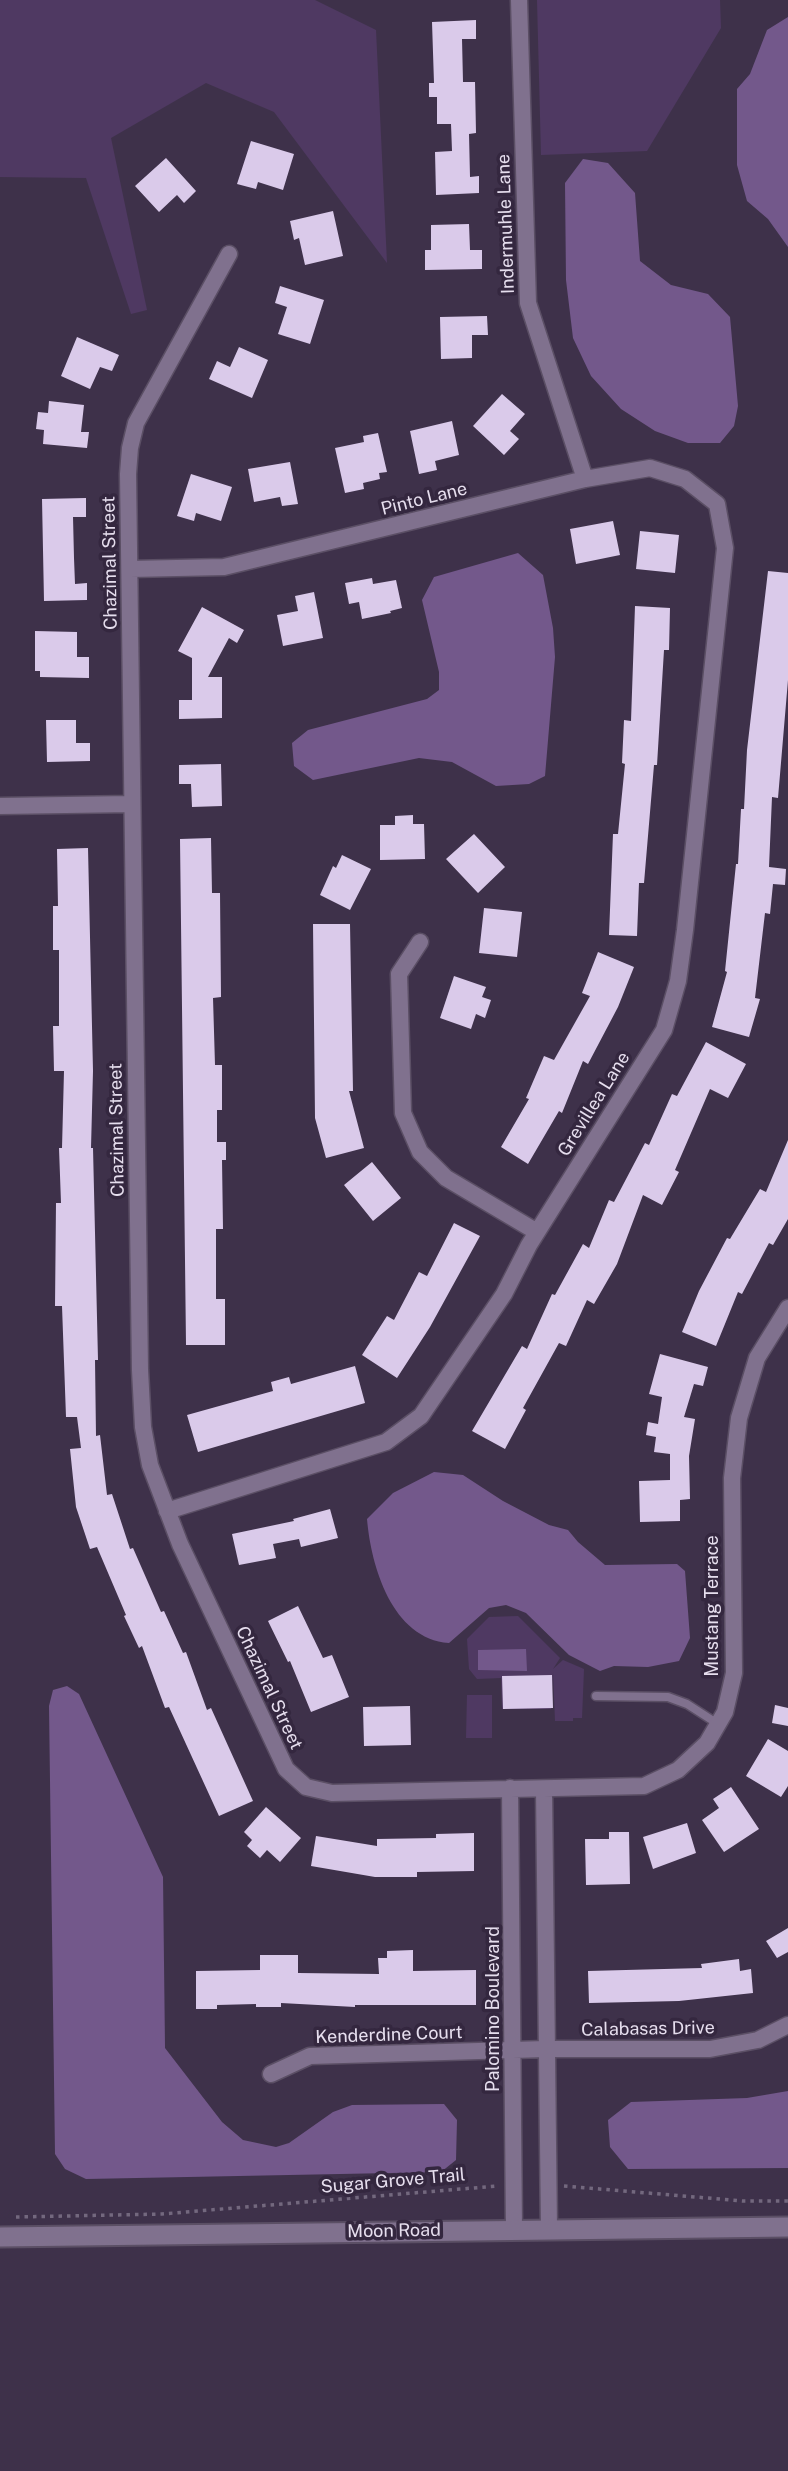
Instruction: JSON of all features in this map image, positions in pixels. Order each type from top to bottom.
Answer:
[{"type":"street","name":"Indermuhle Lane","points":[[519,0],[528,303],[585,479]]},
{"type":"street","name":"Chazimal Street","points":[[229,254],[136,423],[128,474],[142,1413],[150,1465],[186,1556],[286,1769],[306,1787],[332,1793],[510,1788]]},
{"type":"street","name":"Pinto Lane","points":[[130,569],[224,567],[585,479],[650,468],[685,479],[717,504]]},
{"type":"street","name":"Grevillea Lane","points":[[167,1511],[386,1442],[421,1416],[503,1294],[537,1231],[664,1030],[677,981],[686,916],[725,548],[717,504]]},
{"type":"street","points":[[0,806],[131,804]]},
{"type":"street","points":[[420,942],[399,974],[403,1114],[420,1152],[446,1178],[537,1231]]},
{"type":"street","name":"Mustang Terrace","points":[[510,1788],[644,1786],[677,1770],[707,1743],[725,1712],[734,1673],[732,1478],[739,1418],[757,1358],[788,1308]]},
{"type":"street","name":"Palomino Boulevard","points":[[510,1788],[514,2230]]},
{"type":"street","points":[[544,1789],[548,2230]]},
{"type":"street","name":"Calabasas Drive","points":[[512,2050],[710,2049],[758,2040],[788,2025]]},
{"type":"street","name":"Kenderdine Court","points":[[271,2074],[310,2056],[512,2050]]},
{"type":"street","name":"Moon Road","points":[[0,2237],[788,2227]]},
{"type":"lane","points":[[596,1696],[668,1697],[687,1704],[718,1724]]},
{"type":"path","name":"Sugar Grove Trail","points":[[13,2217],[162,2214],[513,2186]]},
{"type":"path","points":[[548,2186],[743,2201],[788,2201]]},
{"type":"shaded area","points":[[0,0],[315,0],[376,30],[387,263],[274,112],[206,83],[111,138],[147,310],[131,314],[86,178],[0,177]]},
{"type":"shaded area","points":[[537,0],[720,0],[721,28],[647,151],[541,155]]},
{"type":"shaded area","points":[[788,17],[788,247],[768,219],[747,201],[737,165],[737,89],[750,74],[767,30]]},
{"type":"shaded area","points":[[583,159],[608,163],[635,193],[640,261],[671,285],[708,294],[730,317],[738,406],[734,426],[720,443],[688,443],[655,431],[621,409],[591,376],[573,338],[566,280],[565,183]]},
{"type":"shaded area","points":[[518,553],[543,575],[553,628],[555,657],[545,776],[529,784],[496,786],[452,762],[419,758],[313,780],[294,766],[292,743],[308,730],[427,699],[439,690],[439,672],[422,600],[434,577]]},
{"type":"shaded area","points":[[434,1472],[463,1475],[503,1501],[549,1525],[568,1530],[605,1565],[677,1564],[685,1571],[690,1638],[679,1661],[648,1667],[614,1666],[600,1671],[569,1655],[526,1613],[506,1605],[489,1608],[449,1643],[429,1638],[413,1629],[388,1597],[380,1578],[373,1558],[367,1519],[393,1493]]},
{"type":"shaded area","points":[[518,1616],[560,1658],[553,1669],[563,1660],[584,1669],[582,1718],[555,1721],[553,1672],[551,1709],[502,1709],[501,1678],[477,1679],[469,1669],[467,1639],[489,1617]]},
{"type":"shaded area","points":[[526,1649],[527,1671],[478,1670],[478,1650]]},
{"type":"shaded area","points":[[67,1686],[79,1694],[163,1877],[165,2048],[222,2122],[243,2140],[276,2147],[289,2143],[333,2112],[352,2105],[444,2104],[457,2120],[456,2160],[441,2172],[86,2179],[65,2169],[55,2154],[49,1706],[53,1690]]},
{"type":"shaded area","points":[[467,1695],[492,1695],[492,1738],[466,1738]]},
{"type":"shaded area","points":[[788,2091],[788,2168],[628,2169],[610,2147],[608,2120],[631,2102],[747,2098]]},
{"type":"building","points":[[476,20],[476,39],[462,39],[463,82],[475,82],[476,133],[469,134],[470,177],[479,176],[479,193],[436,195],[435,152],[452,151],[451,124],[437,124],[437,97],[429,97],[429,83],[434,83],[432,22]]},
{"type":"building","points":[[251,141],[294,154],[283,190],[258,182],[256,189],[237,184]]},
{"type":"building","points":[[166,158],[196,191],[184,203],[177,195],[159,212],[135,186]]},
{"type":"building","points":[[333,211],[343,256],[305,265],[299,238],[294,240],[290,221]]},
{"type":"building","points":[[469,224],[470,250],[482,250],[482,269],[425,270],[425,250],[431,250],[431,225]]},
{"type":"building","points":[[280,286],[324,300],[310,344],[278,334],[287,307],[275,303]]},
{"type":"building","points":[[487,316],[488,335],[472,335],[472,358],[441,359],[440,317]]},
{"type":"building","points":[[77,337],[119,355],[112,371],[100,367],[90,389],[61,376]]},
{"type":"building","points":[[239,347],[268,360],[252,398],[209,379],[217,361],[230,367]]},
{"type":"building","points":[[502,394],[525,414],[510,431],[519,439],[504,455],[473,426]]},
{"type":"building","points":[[49,401],[84,405],[81,432],[89,432],[87,448],[43,444],[44,430],[36,429],[38,412],[48,413]]},
{"type":"building","points":[[452,421],[459,455],[435,461],[437,470],[419,474],[410,431]]},
{"type":"building","points":[[378,433],[387,472],[379,473],[380,479],[363,483],[364,489],[345,493],[335,448],[364,442],[363,436]]},
{"type":"building","points":[[290,462],[298,504],[282,506],[280,497],[254,502],[248,469]]},
{"type":"building","points":[[191,474],[232,487],[221,521],[196,513],[194,521],[177,516]]},
{"type":"building","points":[[86,498],[86,517],[73,517],[75,584],[87,583],[87,600],[44,601],[42,499]]},
{"type":"building","points":[[613,521],[620,555],[576,564],[570,529]]},
{"type":"building","points":[[640,531],[679,535],[675,573],[636,569]]},
{"type":"building","points":[[768,571],[788,573],[788,680],[778,798],[772,797],[769,867],[786,869],[785,885],[773,884],[770,914],[765,913],[755,998],[760,999],[749,1037],[712,1027],[727,972],[741,809],[744,809],[747,750]]},
{"type":"building","points":[[372,578],[373,584],[396,580],[402,608],[362,619],[359,602],[349,604],[345,583]]},
{"type":"building","points":[[314,592],[323,638],[283,646],[277,615],[298,611],[295,596]]},
{"type":"building","points":[[635,606],[670,608],[669,650],[664,650],[657,765],[654,765],[644,883],[639,883],[637,936],[609,935],[613,834],[618,834],[625,764],[622,763],[624,720],[631,721]]},
{"type":"building","points":[[202,607],[244,630],[237,643],[229,638],[208,677],[222,677],[222,718],[179,719],[179,700],[192,700],[192,658],[178,651]]},
{"type":"building","points":[[35,631],[77,632],[77,657],[89,657],[89,678],[40,677],[40,671],[35,671]]},
{"type":"building","points":[[46,720],[76,720],[76,743],[90,743],[90,761],[47,762]]},
{"type":"building","points":[[221,764],[222,806],[192,807],[191,784],[179,784],[179,765]]},
{"type":"building","points":[[413,815],[413,824],[424,824],[425,859],[380,860],[380,825],[395,825],[395,816]]},
{"type":"building","points":[[474,834],[505,867],[478,893],[446,859]]},
{"type":"building","points":[[211,838],[212,893],[220,893],[221,997],[213,998],[215,1065],[222,1065],[222,1110],[217,1110],[217,1142],[226,1142],[226,1160],[222,1160],[223,1229],[216,1229],[216,1299],[225,1299],[225,1345],[186,1345],[180,839]]},
{"type":"building","points":[[88,848],[93,1071],[91,1148],[98,1360],[95,1360],[96,1436],[100,1435],[107,1495],[112,1494],[130,1549],[133,1548],[161,1612],[164,1611],[183,1653],[186,1652],[207,1710],[211,1708],[253,1801],[219,1816],[169,1707],[165,1708],[142,1646],[139,1648],[124,1616],[126,1615],[97,1547],[90,1549],[76,1507],[70,1449],[81,1448],[77,1417],[66,1417],[62,1306],[55,1306],[56,1203],[61,1203],[59,1148],[62,1148],[64,1071],[54,1071],[53,1026],[59,1026],[59,950],[53,950],[53,906],[58,906],[57,849]]},
{"type":"building","points":[[342,855],[371,869],[350,910],[320,895],[333,866],[336,868]]},
{"type":"building","points":[[484,908],[522,912],[517,957],[479,953]]},
{"type":"building","points":[[313,924],[350,924],[353,1091],[349,1091],[364,1148],[326,1158],[315,1118]]},
{"type":"building","points":[[598,952],[634,967],[618,1007],[588,1064],[583,1061],[562,1113],[559,1111],[528,1164],[501,1147],[529,1099],[526,1098],[544,1056],[554,1060],[590,996],[582,993]]},
{"type":"building","points":[[454,976],[486,987],[482,997],[491,1000],[485,1018],[476,1014],[471,1029],[440,1018]]},
{"type":"building","points":[[706,1042],[746,1064],[728,1098],[710,1089],[675,1170],[679,1172],[662,1205],[643,1195],[617,1264],[594,1304],[587,1300],[566,1346],[559,1343],[523,1408],[526,1410],[505,1449],[472,1431],[522,1346],[527,1349],[552,1294],[555,1295],[583,1244],[589,1248],[609,1200],[614,1202],[645,1143],[649,1145],[672,1094],[677,1096]]},
{"type":"building","points":[[788,1140],[788,1219],[773,1245],[769,1243],[742,1294],[738,1292],[716,1346],[682,1332],[699,1291],[727,1238],[730,1239],[760,1189],[766,1192]]},
{"type":"building","points":[[372,1162],[401,1198],[373,1221],[344,1185]]},
{"type":"building","points":[[454,1223],[480,1236],[430,1327],[397,1378],[362,1355],[387,1316],[394,1320],[419,1272],[427,1276]]},
{"type":"building","points":[[660,1354],[708,1367],[703,1386],[694,1384],[684,1417],[695,1419],[689,1456],[690,1499],[680,1500],[680,1521],[640,1522],[639,1481],[670,1480],[670,1454],[654,1452],[656,1437],[646,1435],[648,1422],[658,1424],[662,1397],[649,1394]]},
{"type":"building","points":[[355,1366],[365,1403],[198,1452],[187,1415],[273,1391],[271,1382],[289,1377],[291,1384]]},
{"type":"building","points":[[330,1509],[338,1538],[301,1547],[299,1539],[273,1544],[276,1558],[239,1565],[232,1534],[294,1521],[293,1519]]},
{"type":"building","points":[[298,1606],[323,1658],[332,1655],[349,1697],[311,1712],[290,1661],[288,1662],[268,1621]]},
{"type":"building","points":[[552,1675],[553,1708],[503,1709],[502,1676]]},
{"type":"building","points":[[775,1705],[788,1708],[788,1726],[772,1723]]},
{"type":"building","points":[[410,1706],[411,1745],[364,1746],[363,1707]]},
{"type":"building","points":[[768,1739],[788,1751],[788,1786],[781,1797],[746,1776]]},
{"type":"building","points":[[731,1787],[759,1829],[724,1852],[702,1820],[719,1808],[713,1799]]},
{"type":"building","points":[[266,1807],[301,1838],[280,1862],[267,1850],[260,1858],[247,1846],[252,1840],[244,1832]]},
{"type":"building","points":[[687,1823],[696,1853],[653,1869],[643,1837]]},
{"type":"building","points":[[609,1832],[629,1832],[630,1884],[586,1885],[585,1839],[609,1839]]},
{"type":"building","points":[[474,1833],[474,1871],[417,1872],[417,1877],[375,1877],[311,1866],[316,1836],[377,1846],[377,1839],[436,1838],[436,1834]]},
{"type":"building","points":[[788,1928],[788,1952],[777,1958],[766,1941]]},
{"type":"building","points":[[413,1950],[413,1971],[476,1970],[476,2005],[355,2007],[281,2003],[281,2007],[256,2007],[256,2004],[217,2005],[217,2009],[196,2009],[196,1971],[260,1970],[260,1955],[298,1955],[298,1973],[379,1974],[378,1958],[387,1958],[387,1951]]},
{"type":"building","points":[[739,1959],[740,1971],[751,1969],[753,1993],[679,2001],[589,2003],[588,1971],[702,1968],[701,1964]]}]
